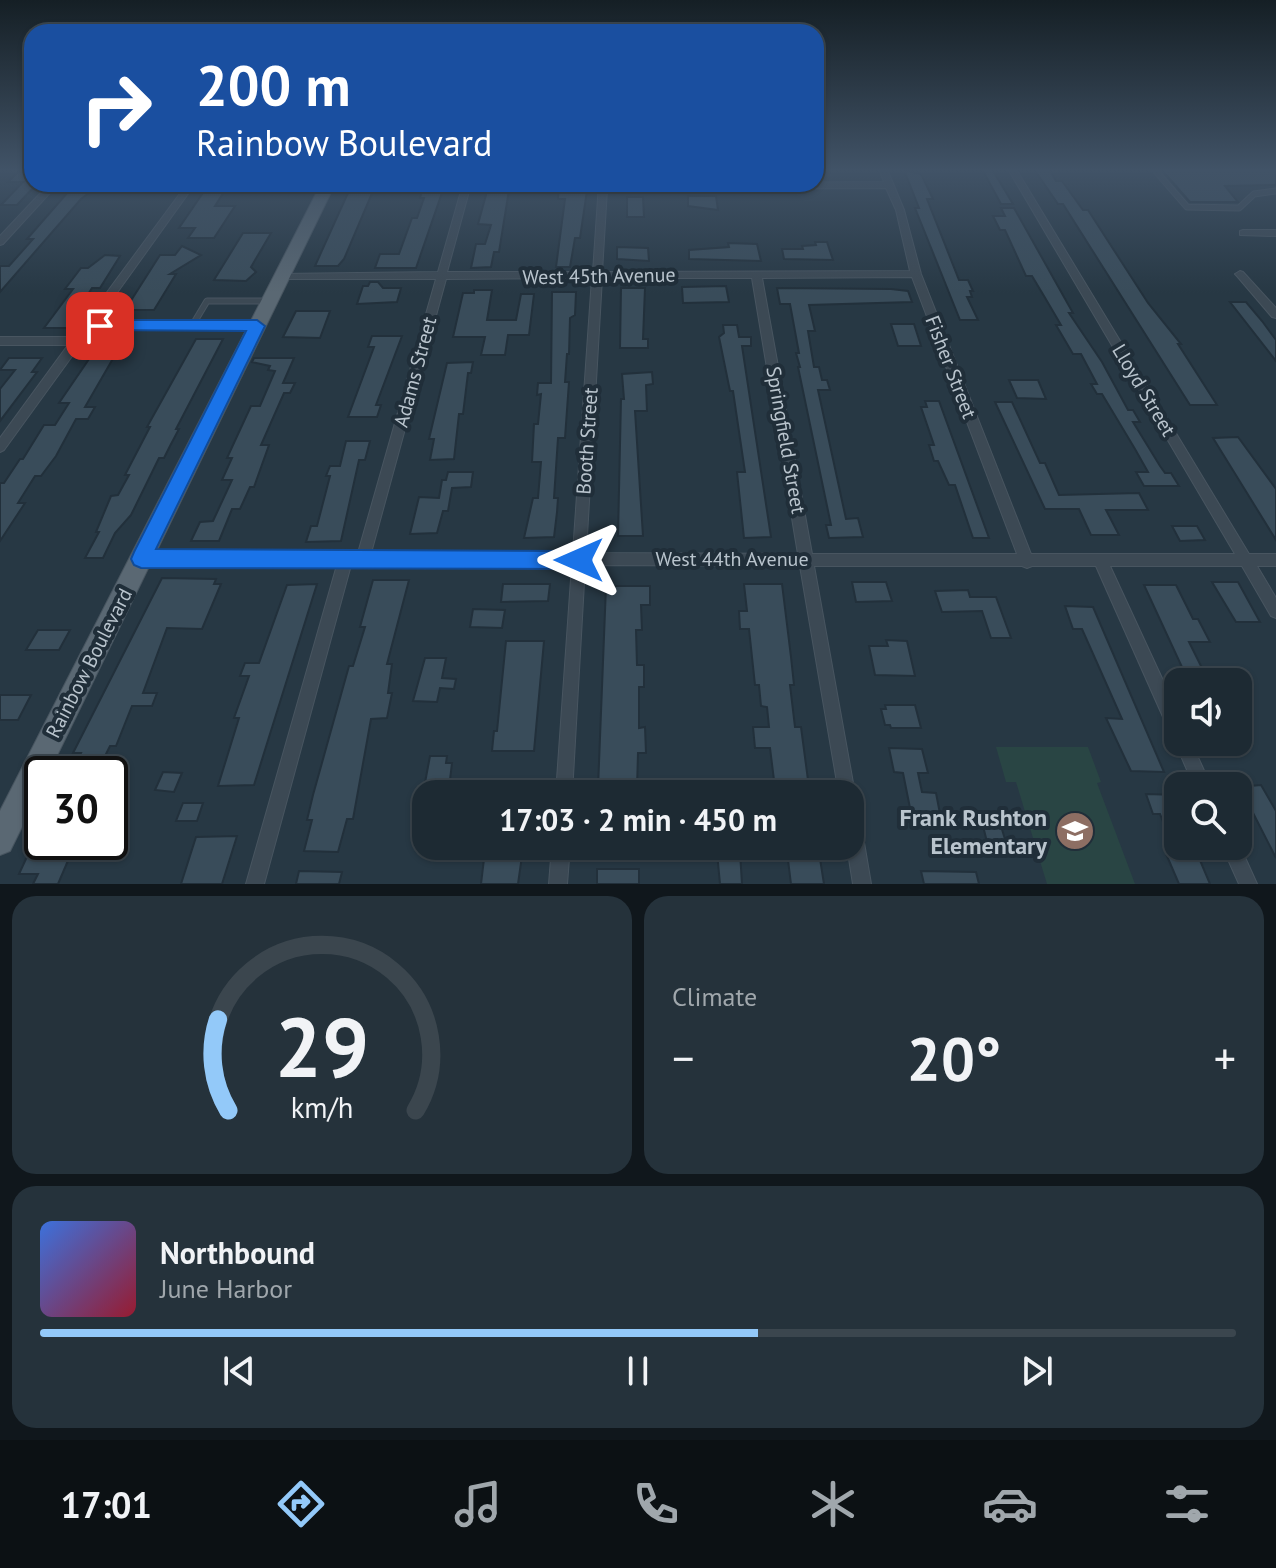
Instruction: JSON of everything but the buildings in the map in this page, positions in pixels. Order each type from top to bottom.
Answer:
[{"type":"main road","name":"Rainbow Boulevard","points":[[0,841],[315,210]]},
{"type":"street","points":[[0,242],[30,210]]},
{"type":"street","points":[[0,447],[172,210]]},
{"type":"street","name":"Adams Street","points":[[255,884],[460,210]]},
{"type":"street","name":"Booth Street","points":[[565,780],[602,210]]},
{"type":"street","name":"Fisher Street","points":[[900,210],[916,274],[1027,562]]},
{"type":"street","name":"Lloyd Street","points":[[1037,210],[1276,611]]},
{"type":"street","points":[[1243,233],[1276,233]]},
{"type":"street","name":"Springfield Street","points":[[756,274],[845,780]]},
{"type":"street","name":"West 45th Avenue","points":[[282,276],[916,274]]},
{"type":"street","points":[[1240,274],[1276,315]]},
{"type":"street","points":[[87,326],[257,326]]},
{"type":"street","points":[[0,341],[77,341]]},
{"type":"street","name":"West 44th Avenue","points":[[141,559],[1276,560]]},
{"type":"street","points":[[1101,562],[1164,700]]},
{"type":"street","points":[[558,884],[560,860]]},
{"type":"street","points":[[858,860],[862,884]]},
{"type":"street","points":[[1237,860],[1248,884]]},
{"type":"lane","points":[[192,326],[207,301],[270,302]]},
{"type":"green space","name":"Frank Rushton Elementary","points":[[996,747],[1088,747],[1101,782],[1097,783],[1135,884],[1047,884],[1016,782],[1006,782]]},
{"type":"place","name":"Frank Rushton Elementary","points":[[1075,831]]},
{"type":"route","points":[[100,326],[257,326],[141,559],[579,560]]}]
